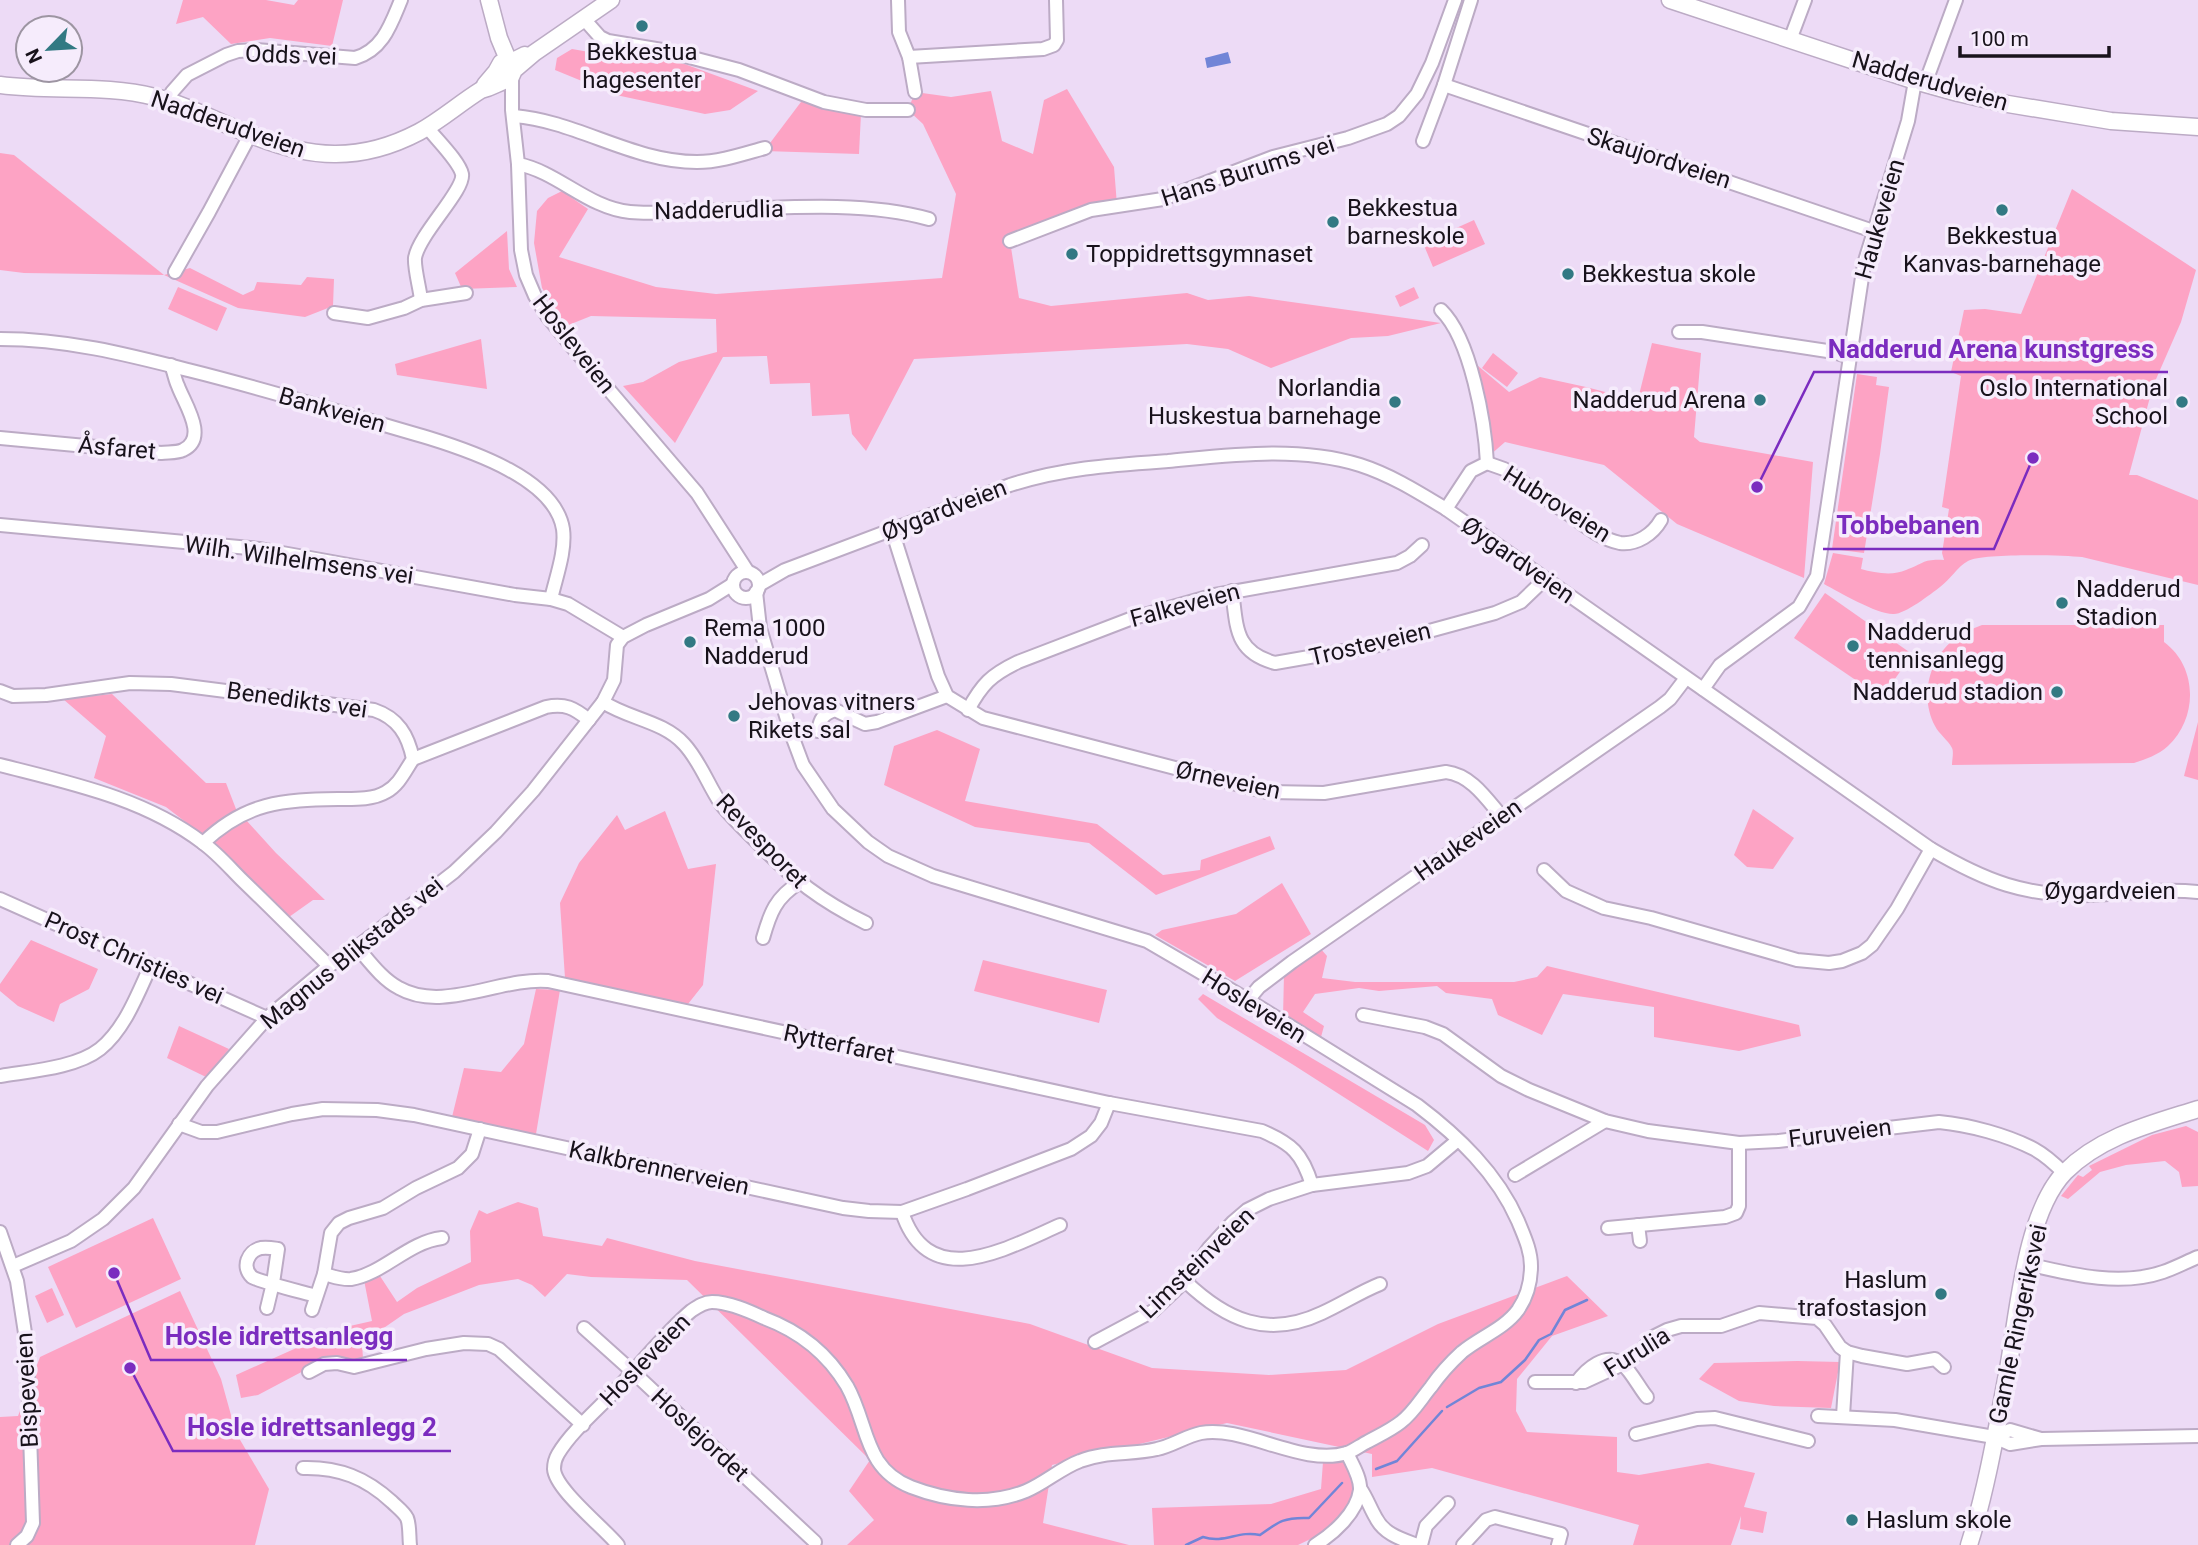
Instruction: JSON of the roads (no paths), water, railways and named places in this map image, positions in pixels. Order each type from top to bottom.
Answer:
[{"type":"main road","name":"Hosleveien","points":[[489,0],[509,64]]},
{"type":"main road","name":"Nadderudveien","points":[[0,85],[136,93],[169,102],[250,135],[302,152],[321,155],[353,154],[392,145],[427,127],[481,90],[509,64],[611,0]]},
{"type":"main road","name":"Nadderudveien","points":[[1670,0],[1920,82],[2001,103],[2111,121],[2198,127]]},
{"type":"main road","name":"Gamle Ringeriksvei","points":[[1969,1545],[1994,1437],[2027,1264],[2042,1208],[2064,1173],[2088,1153],[2108,1141],[2196,1113]]},
{"type":"street","name":"Odds vei","points":[[169,102],[172,92],[187,75],[238,51],[355,58],[364,55],[385,37],[401,0]]},
{"type":"street","points":[[898,0],[899,32],[909,57],[915,92]]},
{"type":"street","points":[[909,57],[1043,49],[1054,45],[1057,40],[1056,0]]},
{"type":"street","name":"Hans Burums vei","points":[[1010,242],[1091,210],[1163,199],[1256,163],[1348,138],[1387,124],[1399,116],[1417,94],[1432,64],[1455,0]]},
{"type":"street","points":[[1423,141],[1471,0]]},
{"type":"street","points":[[1790,40],[1805,0]]},
{"type":"street","name":"Haukeveien","points":[[1703,689],[1720,665],[1799,607],[1817,576],[1864,264],[1920,82],[1956,0]]},
{"type":"street","points":[[584,19],[600,37],[608,41],[662,50],[739,70],[824,102],[866,110],[908,110]]},
{"type":"street","name":"Hosleveien","points":[[509,64],[507,100],[513,113],[521,250],[526,275],[540,306],[576,352],[684,476],[729,541],[746,584],[803,765],[833,809],[868,842],[888,856],[933,876],[1147,941],[1417,1105],[1441,1123],[1488,1172],[1514,1212],[1531,1257],[1527,1292],[1516,1313],[1467,1348],[1445,1368],[1402,1421],[1347,1453],[1306,1454],[1231,1435],[1202,1433],[1160,1449],[1101,1455],[1080,1461],[1027,1490],[985,1500],[957,1499],[927,1493],[891,1477],[880,1466],[848,1387],[833,1366],[797,1333],[750,1312],[714,1302],[705,1303],[692,1310],[555,1458],[555,1474],[559,1485],[618,1545]]},
{"type":"street","name":"Skaujordveien","points":[[1444,85],[1873,231]]},
{"type":"street","points":[[513,113],[568,127],[634,152],[679,160],[716,161],[765,148]]},
{"type":"street","points":[[421,300],[415,257],[438,215],[460,187],[463,176],[459,166],[427,127]]},
{"type":"street","points":[[175,272],[250,135]]},
{"type":"street","name":"Nadderudlia","points":[[518,164],[595,202],[629,212],[883,209],[929,219]]},
{"type":"street","points":[[334,313],[368,318],[421,300],[466,293]]},
{"type":"street","points":[[1441,310],[1448,316],[1458,337],[1477,390],[1487,463],[1471,471],[1446,509]]},
{"type":"street","points":[[1679,332],[1702,332],[1834,352],[1849,357]]},
{"type":"street","name":"Bankveien","points":[[0,339],[38,339],[149,358],[442,442],[502,467],[533,485],[547,497],[555,509],[563,531],[559,566],[551,598]]},
{"type":"street","name":"Åsfaret","points":[[0,438],[162,453],[182,451],[190,446],[195,431],[172,365]]},
{"type":"street","name":"Øygardveien","points":[[620,641],[646,625],[746,584],[1046,474],[1093,467],[1269,453],[1314,456],[1359,465],[1392,478],[1446,509],[1931,849],[1975,874],[2027,891],[2070,895],[2162,890],[2198,892]]},
{"type":"street","name":"Hubroveien","points":[[1487,463],[1504,469],[1601,537],[1621,543],[1633,542],[1656,529],[1661,520]]},
{"type":"street","name":"Wilh. Wilhelmsens vei","points":[[0,524],[260,549],[516,595],[551,598],[568,604],[592,619],[606,636],[620,641]]},
{"type":"street","points":[[818,731],[825,713],[835,710],[865,724],[947,696],[938,676],[892,530]]},
{"type":"street","name":"Falkeveien","points":[[968,710],[989,679],[1018,662],[1130,619],[1232,591],[1397,563],[1422,545]]},
{"type":"street","name":"Trosteveien","points":[[1232,591],[1241,640],[1251,654],[1275,663],[1378,645],[1495,613],[1521,602],[1545,579]]},
{"type":"street","name":"Magnus Blikstads vei","points":[[13,1266],[71,1241],[103,1219],[134,1188],[223,1066],[267,1018],[329,966],[454,872],[481,848],[533,791],[603,702],[614,680],[620,641]]},
{"type":"street","name":"Haukeveien","points":[[1248,1000],[1259,987],[1281,970],[1660,707],[1670,699],[1686,678]]},
{"type":"street","name":"Benedikts vei","points":[[0,691],[13,696],[130,683],[171,684],[373,710],[385,713],[405,734],[413,759]]},
{"type":"street","name":"Ørneveien","points":[[947,696],[983,718],[1009,726],[1267,792],[1324,793],[1446,772],[1458,773],[1481,791],[1502,817]]},
{"type":"street","name":"Revesporet","points":[[603,702],[621,713],[650,722],[674,735],[685,745],[730,815],[799,883],[866,923]]},
{"type":"street","points":[[203,843],[239,817],[279,802],[377,796],[396,784],[413,759],[546,707],[568,706],[589,720]]},
{"type":"street","points":[[0,765],[112,795],[145,808],[203,843],[329,966]]},
{"type":"street","points":[[1544,870],[1566,891],[1604,908],[1651,918],[1797,960],[1829,963],[1842,961],[1872,945],[1897,909],[1931,849]]},
{"type":"street","points":[[763,938],[773,907],[788,890],[799,883]]},
{"type":"street","name":"Prost Christies vei","points":[[0,899],[267,1018]]},
{"type":"street","name":"Rytterfaret","points":[[357,947],[388,981],[402,990],[418,995],[442,997],[531,980],[548,981],[1109,1103],[1262,1130],[1284,1141],[1300,1156],[1307,1167],[1312,1185]]},
{"type":"street","points":[[0,1076],[79,1060],[100,1050],[117,1031],[151,965]]},
{"type":"street","name":"Furuveien","points":[[1363,1015],[1425,1027],[1443,1034],[1501,1076],[1605,1121],[1648,1131],[1740,1143],[1778,1141],[1900,1125],[1949,1123],[1983,1130],[2034,1149],[2064,1173]]},
{"type":"street","name":"Kalkbrennerveien","points":[[179,1124],[201,1132],[217,1132],[283,1116],[323,1110],[364,1110],[414,1115],[843,1208],[902,1212],[1070,1149],[1091,1136],[1101,1123],[1109,1103]]},
{"type":"street","points":[[1515,1175],[1605,1121]]},
{"type":"street","points":[[312,1310],[324,1274],[331,1233],[339,1223],[383,1208],[416,1188],[458,1168],[472,1154],[480,1129]]},
{"type":"street","name":"Limsteinveien","points":[[1095,1342],[1153,1311],[1185,1281],[1209,1248],[1247,1210],[1277,1195],[1312,1185],[1408,1173],[1427,1166],[1458,1140]]},
{"type":"street","points":[[1608,1228],[1725,1217],[1736,1213],[1739,1206],[1740,1143]]},
{"type":"street","points":[[902,1212],[908,1228],[922,1247],[949,1258],[963,1260],[977,1259],[1001,1251],[1060,1225]]},
{"type":"street","points":[[1638,1225],[1640,1241]]},
{"type":"street","name":"Bispeveien","points":[[0,1232],[13,1266],[23,1310],[27,1346],[33,1523],[27,1536],[18,1545]]},
{"type":"street","points":[[324,1274],[349,1279],[358,1277],[423,1242],[442,1238]]},
{"type":"street","points":[[2027,1264],[2075,1275],[2117,1278],[2148,1276],[2198,1256]]},
{"type":"street","points":[[1185,1281],[1214,1307],[1230,1315],[1263,1324],[1282,1325],[1321,1314],[1359,1292],[1380,1284]]},
{"type":"street","points":[[267,1308],[273,1283],[316,1296]]},
{"type":"street","name":"Furulia","points":[[1535,1382],[1576,1383],[1595,1378],[1623,1364],[1642,1350],[1653,1337],[1667,1330],[1681,1326],[1721,1326],[1759,1313],[1817,1318],[1847,1352]]},
{"type":"street","name":"Hoslejordet","points":[[584,1328],[815,1542]]},
{"type":"street","points":[[309,1372],[324,1364],[337,1363],[354,1367],[426,1349],[464,1343],[488,1344],[499,1349],[583,1425]]},
{"type":"street","points":[[1843,1416],[1847,1352],[1895,1363],[1918,1363],[1935,1359],[1944,1367]]},
{"type":"street","points":[[1623,1364],[1647,1397]]},
{"type":"street","points":[[1818,1416],[1895,1420],[1994,1437],[2010,1444],[2041,1439],[2198,1436]]},
{"type":"street","points":[[1636,1434],[1697,1419],[1715,1418],[1808,1441]]},
{"type":"street","points":[[1347,1453],[1360,1488],[1384,1530],[1399,1539],[1419,1545],[1426,1526],[1448,1503]]},
{"type":"street","points":[[303,1468],[345,1472],[374,1486],[408,1519],[410,1545]]},
{"type":"street","points":[[1315,1545],[1342,1522],[1357,1500],[1360,1488]]},
{"type":"street","points":[[1462,1545],[1486,1520],[1495,1517],[1561,1534],[1558,1545]]},
{"type":"water","points":[[1228,52],[1231,63],[1207,68],[1205,58]]},
{"type":"waterway","points":[[1447,1407],[1479,1388],[1501,1382],[1525,1360],[1539,1340],[1551,1334],[1565,1310],[1587,1300]]},
{"type":"waterway","points":[[1376,1469],[1397,1461],[1442,1411]]},
{"type":"waterway","points":[[1186,1545],[1203,1537],[1218,1539],[1245,1534],[1260,1535],[1283,1521],[1309,1518],[1342,1483]]},
{"type":"place","name":"Bekkestua hagesenter","points":[[642,26]]},
{"type":"place","name":"Bekkestua Kanvas-barnehage","points":[[2002,210]]},
{"type":"place","name":"Bekkestua barneskole","points":[[1333,222]]},
{"type":"place","name":"Toppidrettsgymnaset","points":[[1072,254]]},
{"type":"place","name":"Bekkestua skole","points":[[1568,274]]},
{"type":"place","name":"Nadderud Arena","points":[[1760,400]]},
{"type":"place","name":"Norlandia Huskestua barnehage","points":[[1395,402]]},
{"type":"place","name":"Oslo International School","points":[[2182,402]]},
{"type":"place","name":"Tobbebanen","points":[[2033,458]]},
{"type":"place","name":"Nadderud Arena kunstgress","points":[[1757,487]]},
{"type":"place","name":"Nadderud Stadion","points":[[2062,603]]},
{"type":"place","name":"Rema 1000 Nadderud","points":[[690,642]]},
{"type":"place","name":"Nadderud tennisanlegg","points":[[1853,646]]},
{"type":"place","name":"Nadderud stadion","points":[[2057,692]]},
{"type":"place","name":"Jehovas vitners Rikets sal","points":[[734,716]]},
{"type":"place","name":"Hosle idrettsanlegg","points":[[114,1273]]},
{"type":"place","name":"Haslum trafostasjon","points":[[1941,1294]]},
{"type":"place","name":"Hosle idrettsanlegg 2","points":[[130,1368]]},
{"type":"place","name":"Haslum skole","points":[[1852,1520]]}]
